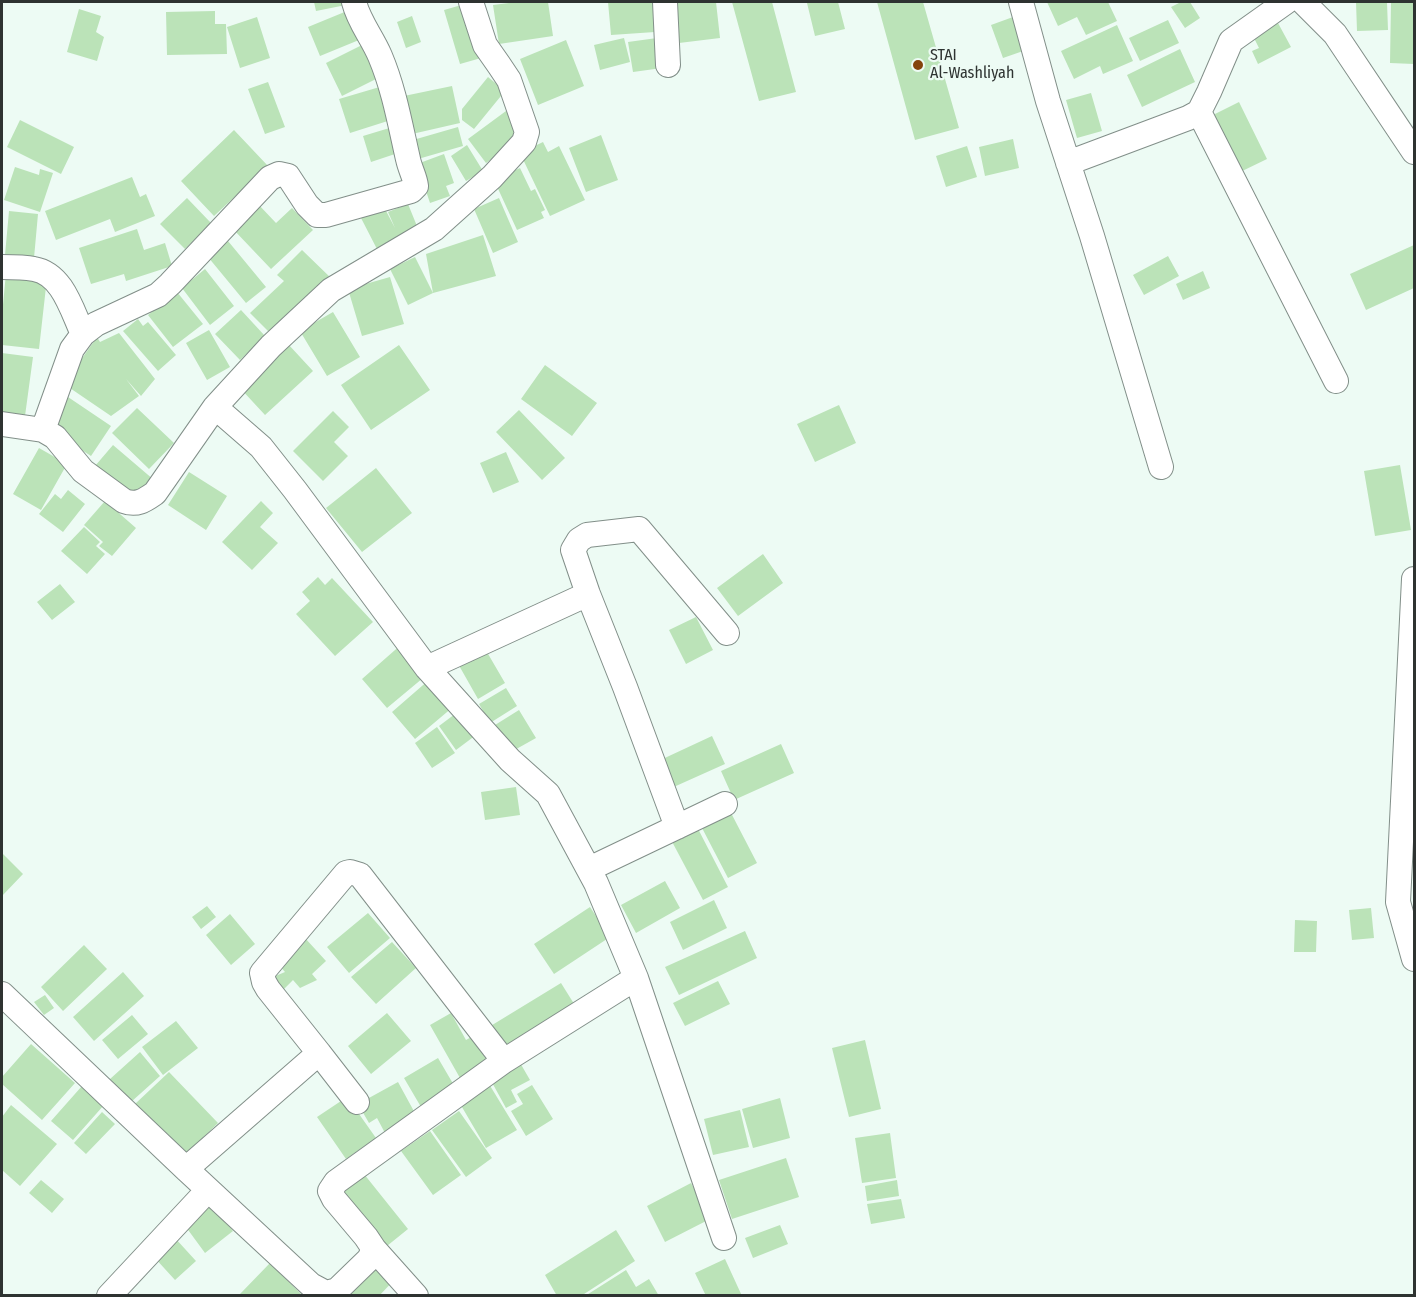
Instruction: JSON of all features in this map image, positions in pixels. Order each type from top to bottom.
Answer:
[{"type":"street","points":[[43,430],[72,349],[83,334],[96,324],[158,295],[270,178],[279,174],[288,176],[307,205],[317,215],[326,215],[411,191],[416,186],[409,165],[395,98],[379,54],[357,13],[354,2]]},
{"type":"street","points":[[2,424],[43,430],[59,441],[83,471],[124,501],[131,504],[140,502],[155,494],[215,407],[271,346],[332,290],[434,229],[492,177],[524,142],[527,132],[508,80],[485,45],[471,2]]},
{"type":"street","points":[[665,2],[668,65]]},
{"type":"street","points":[[1021,2],[1048,101],[1092,236],[1161,467]]},
{"type":"street","points":[[1068,163],[1199,112],[1231,41],[1286,2]]},
{"type":"street","points":[[1303,2],[1335,34],[1414,153]]},
{"type":"street","points":[[1199,112],[1336,381]]},
{"type":"street","points":[[2,267],[36,269],[51,276],[62,289],[83,334]]},
{"type":"street","points":[[215,407],[261,447],[427,668],[510,760],[548,794],[596,883],[636,978],[724,1238]]},
{"type":"street","points":[[676,827],[573,550],[579,540],[587,535],[639,529],[727,633]]},
{"type":"street","points":[[1414,579],[1398,902],[1414,959]]},
{"type":"street","points":[[427,668],[588,594]]},
{"type":"street","points":[[589,869],[725,804]]},
{"type":"street","points":[[357,1102],[268,989],[262,974],[346,873],[360,875],[504,1061]]},
{"type":"street","points":[[416,1296],[374,1250],[334,1199],[330,1191],[336,1182],[504,1061],[636,978]]},
{"type":"street","points":[[2,994],[311,1285],[326,1293],[337,1290],[369,1259],[374,1250]]},
{"type":"street","points":[[186,1169],[319,1053]]},
{"type":"street","points":[[109,1296],[208,1190]]},
{"type":"building","points":[[314,2],[345,2],[346,5],[316,11]]},
{"type":"building","points":[[548,2],[553,36],[499,44],[493,5]]},
{"type":"building","points":[[608,2],[653,2],[655,32],[611,35]]},
{"type":"building","points":[[674,2],[716,2],[720,38],[679,43]]},
{"type":"building","points":[[732,2],[772,2],[796,92],[759,101]]},
{"type":"building","points":[[838,2],[845,29],[815,36],[807,3]]},
{"type":"building","name":"STAI Al-Washliyah","points":[[877,2],[923,2],[959,128],[915,140]]},
{"type":"building","points":[[1047,2],[1108,2],[1117,21],[1086,35],[1077,17],[1058,26]]},
{"type":"building","points":[[1181,2],[1190,2],[1200,18],[1185,28],[1171,7]]},
{"type":"building","points":[[1356,2],[1387,2],[1388,30],[1357,31]]},
{"type":"building","points":[[1391,2],[1414,2],[1414,64],[1390,63]]},
{"type":"building","points":[[465,4],[481,58],[460,64],[444,10]]},
{"type":"building","points":[[79,9],[101,16],[96,32],[104,37],[97,61],[67,52]]},
{"type":"building","points":[[215,11],[215,24],[226,24],[227,54],[167,55],[166,12]]},
{"type":"building","points":[[347,11],[359,40],[320,56],[308,27]]},
{"type":"building","points":[[412,16],[421,42],[406,48],[397,22]]},
{"type":"building","points":[[257,17],[270,58],[240,68],[227,27]]},
{"type":"building","points":[[1013,17],[1026,50],[1003,58],[991,25]]},
{"type":"building","points":[[1168,20],[1179,43],[1140,61],[1129,38]]},
{"type":"building","points":[[1278,23],[1291,47],[1258,64],[1252,51],[1259,48],[1253,36]]},
{"type":"building","points":[[1117,25],[1133,61],[1103,74],[1100,66],[1074,79],[1061,51]]},
{"type":"building","points":[[624,38],[630,62],[600,70],[594,45]]},
{"type":"building","points":[[657,38],[662,68],[633,72],[628,42]]},
{"type":"building","points":[[566,40],[584,86],[538,105],[520,59]]},
{"type":"building","points":[[362,45],[378,78],[342,96],[326,63]]},
{"type":"building","points":[[1180,49],[1195,82],[1142,107],[1127,75]]},
{"type":"building","points":[[488,77],[505,91],[474,129],[462,120],[462,109]]},
{"type":"building","points":[[268,82],[285,127],[265,134],[248,89]]},
{"type":"building","points":[[383,86],[394,119],[350,133],[339,99]]},
{"type":"building","points":[[452,86],[460,123],[412,134],[404,96]]},
{"type":"building","points":[[1091,93],[1102,131],[1077,138],[1066,100]]},
{"type":"building","points":[[1239,102],[1267,159],[1234,175],[1207,118]]},
{"type":"building","points":[[506,111],[521,132],[521,138],[486,163],[468,139]]},
{"type":"building","points":[[20,120],[74,147],[61,174],[7,147]]},
{"type":"building","points":[[396,126],[404,151],[371,162],[363,136]]},
{"type":"building","points":[[458,127],[463,146],[418,159],[413,140]]},
{"type":"building","points":[[234,130],[268,166],[214,216],[181,181]]},
{"type":"building","points":[[601,135],[618,180],[586,192],[569,148]]},
{"type":"building","points":[[1013,139],[1019,168],[985,176],[979,147]]},
{"type":"building","points":[[543,142],[548,152],[559,146],[585,200],[550,216],[520,153]]},
{"type":"building","points":[[467,145],[483,171],[466,181],[451,156]]},
{"type":"building","points":[[967,146],[977,177],[946,187],[936,156]]},
{"type":"building","points":[[444,154],[454,183],[446,186],[450,196],[430,203],[417,164]]},
{"type":"building","points":[[15,167],[39,175],[40,169],[53,173],[40,212],[4,200]]},
{"type":"building","points":[[520,168],[531,191],[535,189],[545,210],[541,212],[544,218],[517,230],[494,180]]},
{"type":"building","points":[[132,177],[140,197],[146,194],[155,216],[115,232],[110,219],[56,240],[45,211]]},
{"type":"building","points":[[187,198],[211,223],[185,249],[160,224]]},
{"type":"building","points":[[499,198],[518,242],[493,253],[474,209]]},
{"type":"building","points":[[258,204],[276,223],[292,208],[313,230],[271,269],[232,228]]},
{"type":"building","points":[[408,204],[419,231],[378,251],[361,218],[384,207],[395,228],[388,212]]},
{"type":"building","points":[[9,211],[38,214],[34,258],[5,255]]},
{"type":"building","points":[[137,229],[144,250],[165,243],[172,266],[126,281],[124,274],[91,284],[79,248]]},
{"type":"building","points":[[483,235],[496,276],[433,293],[426,254]]},
{"type":"building","points":[[228,241],[266,287],[246,303],[208,257]]},
{"type":"building","points":[[1414,245],[1414,288],[1366,310],[1350,274]]},
{"type":"building","points":[[302,250],[332,279],[274,337],[250,313],[284,281],[277,275]]},
{"type":"building","points":[[1168,256],[1179,276],[1144,295],[1133,275]]},
{"type":"building","points":[[415,257],[433,293],[408,305],[390,269]]},
{"type":"building","points":[[205,269],[234,306],[210,325],[182,288]]},
{"type":"building","points":[[1203,271],[1210,288],[1183,300],[1176,284]]},
{"type":"building","points":[[6,273],[47,278],[39,349],[2,345]]},
{"type":"building","points":[[390,277],[404,324],[362,336],[348,289]]},
{"type":"building","points":[[177,292],[203,324],[173,347],[148,315]]},
{"type":"building","points":[[241,310],[265,336],[240,360],[215,334]]},
{"type":"building","points":[[333,312],[360,357],[327,376],[300,331]]},
{"type":"building","points":[[138,319],[143,326],[148,322],[176,355],[158,371],[123,331]]},
{"type":"building","points":[[209,330],[230,367],[207,380],[186,343]]},
{"type":"building","points":[[119,333],[155,379],[141,396],[126,379],[139,396],[111,416],[64,384],[97,337],[100,342]]},
{"type":"building","points":[[288,344],[313,371],[265,415],[240,388]]},
{"type":"building","points":[[399,345],[430,390],[371,430],[341,385]]},
{"type":"building","points":[[2,353],[33,357],[25,416],[2,413]]},
{"type":"building","points":[[545,365],[597,403],[572,436],[521,399]]},
{"type":"building","points":[[68,397],[111,426],[91,456],[48,428]]},
{"type":"building","points":[[839,405],[856,443],[815,462],[797,424]]},
{"type":"building","points":[[137,408],[174,443],[149,469],[112,433]]},
{"type":"building","points":[[519,410],[565,458],[542,480],[496,432]]},
{"type":"building","points":[[333,411],[349,427],[334,442],[348,456],[323,481],[293,451]]},
{"type":"building","points":[[113,445],[154,480],[136,502],[95,466]]},
{"type":"building","points":[[39,448],[67,464],[41,510],[13,494]]},
{"type":"building","points":[[506,452],[519,482],[493,493],[480,463]]},
{"type":"building","points":[[1400,465],[1411,530],[1375,536],[1364,471]]},
{"type":"building","points":[[376,468],[412,513],[362,552],[326,508]]},
{"type":"building","points":[[189,472],[227,496],[206,530],[168,505]]},
{"type":"building","points":[[68,490],[85,504],[63,532],[39,514],[55,494],[61,499]]},
{"type":"building","points":[[105,501],[136,528],[112,556],[99,546],[103,542],[84,525]]},
{"type":"building","points":[[261,501],[273,513],[260,527],[278,543],[252,570],[222,542]]},
{"type":"building","points":[[84,527],[100,542],[96,546],[105,554],[87,574],[61,551]]},
{"type":"building","points":[[763,554],[783,583],[738,616],[717,588]]},
{"type":"building","points":[[318,577],[325,585],[332,578],[373,622],[335,656],[296,614],[310,601],[302,592]]},
{"type":"building","points":[[60,584],[75,602],[52,620],[37,602]]},
{"type":"building","points":[[696,617],[713,650],[686,664],[669,630]]},
{"type":"building","points":[[403,643],[429,673],[387,708],[362,679]]},
{"type":"building","points":[[484,647],[505,683],[478,699],[457,662]]},
{"type":"building","points":[[430,679],[453,707],[415,739],[392,712]]},
{"type":"building","points":[[506,688],[517,706],[490,723],[479,704]]},
{"type":"building","points":[[519,710],[536,738],[511,752],[495,725]]},
{"type":"building","points":[[459,711],[476,735],[456,750],[439,726]]},
{"type":"building","points":[[437,727],[455,753],[432,768],[415,743]]},
{"type":"building","points":[[712,736],[725,764],[667,790],[654,763]]},
{"type":"building","points":[[781,744],[794,773],[734,800],[721,771]]},
{"type":"building","points":[[516,787],[520,815],[485,820],[481,792]]},
{"type":"building","points":[[730,811],[757,863],[728,878],[701,826]]},
{"type":"building","points":[[695,823],[728,887],[703,900],[669,836]]},
{"type":"building","points":[[2,853],[23,874],[2,896]]},
{"type":"building","points":[[665,881],[680,908],[636,933],[621,905]]},
{"type":"building","points":[[714,900],[727,928],[683,950],[670,922]]},
{"type":"building","points":[[207,906],[216,917],[201,929],[192,917]]},
{"type":"building","points":[[590,907],[610,937],[554,974],[534,944]]},
{"type":"building","points":[[1371,908],[1374,938],[1352,940],[1349,910]]},
{"type":"building","points":[[368,913],[390,938],[349,973],[327,947]]},
{"type":"building","points":[[230,914],[255,944],[231,965],[206,935]]},
{"type":"building","points":[[1295,920],[1317,921],[1316,952],[1294,952]]},
{"type":"building","points":[[745,931],[757,958],[679,995],[665,967]]},
{"type":"building","points":[[305,938],[326,961],[312,974],[317,980],[300,988],[293,980],[284,989],[273,977],[285,972],[277,963]]},
{"type":"building","points":[[392,942],[416,968],[376,1004],[351,977]]},
{"type":"building","points":[[84,945],[107,969],[63,1011],[41,987]]},
{"type":"building","points":[[123,972],[144,996],[94,1041],[73,1017]]},
{"type":"building","points":[[718,981],[730,1004],[685,1026],[673,1003]]},
{"type":"building","points":[[561,983],[576,1007],[499,1054],[484,1030]]},
{"type":"building","points":[[45,995],[54,1008],[44,1015],[34,1002]]},
{"type":"building","points":[[387,1013],[411,1041],[371,1074],[348,1046]]},
{"type":"building","points":[[451,1013],[466,1040],[473,1036],[488,1063],[460,1078],[430,1025]]},
{"type":"building","points":[[132,1015],[148,1034],[118,1059],[102,1040]]},
{"type":"building","points":[[176,1021],[198,1048],[163,1075],[142,1047]]},
{"type":"building","points":[[865,1040],[881,1109],[849,1117],[832,1048]]},
{"type":"building","points":[[31,1044],[75,1083],[42,1120],[2,1084],[2,1077]]},
{"type":"building","points":[[140,1052],[160,1076],[131,1102],[110,1079]]},
{"type":"building","points":[[438,1058],[455,1087],[421,1107],[404,1078]]},
{"type":"building","points":[[519,1061],[530,1080],[511,1090],[517,1102],[506,1108],[489,1077]]},
{"type":"building","points":[[169,1072],[218,1123],[182,1158],[165,1141],[170,1136],[162,1129],[156,1134],[135,1104]]},
{"type":"building","points":[[398,1082],[416,1115],[385,1133],[377,1118],[369,1123],[358,1104]]},
{"type":"building","points":[[489,1084],[517,1130],[486,1148],[459,1102]]},
{"type":"building","points":[[532,1085],[553,1119],[526,1136],[511,1111],[523,1104],[517,1094]]},
{"type":"building","points":[[82,1086],[104,1105],[73,1140],[51,1121]]},
{"type":"building","points":[[347,1097],[376,1138],[346,1159],[317,1117]]},
{"type":"building","points":[[780,1098],[790,1138],[753,1148],[742,1109]]},
{"type":"building","points":[[11,1105],[57,1144],[20,1186],[2,1170],[2,1117]]},
{"type":"building","points":[[740,1110],[749,1147],[713,1155],[704,1119]]},
{"type":"building","points":[[459,1111],[492,1158],[466,1177],[432,1130]]},
{"type":"building","points":[[102,1112],[115,1124],[86,1154],[74,1143]]},
{"type":"building","points":[[430,1131],[461,1175],[433,1195],[401,1151]]},
{"type":"building","points":[[890,1133],[896,1178],[862,1183],[855,1138]]},
{"type":"building","points":[[786,1158],[799,1197],[732,1219],[719,1180]]},
{"type":"building","points":[[364,1174],[408,1229],[382,1250],[338,1194]]},
{"type":"building","points":[[41,1180],[64,1199],[52,1213],[29,1193]]},
{"type":"building","points":[[897,1180],[899,1196],[867,1201],[865,1186]]},
{"type":"building","points":[[691,1183],[710,1219],[665,1242],[647,1206]]},
{"type":"building","points":[[901,1199],[905,1218],[871,1224],[867,1204]]},
{"type":"building","points":[[211,1202],[233,1231],[205,1253],[183,1223]]},
{"type":"building","points":[[780,1225],[788,1244],[753,1258],[745,1238]]},
{"type":"building","points":[[616,1230],[635,1261],[581,1296],[557,1296],[545,1275]]},
{"type":"building","points":[[175,1238],[196,1261],[175,1280],[154,1257]]},
{"type":"building","points":[[376,1259],[396,1278],[379,1296],[340,1296]]},
{"type":"building","points":[[725,1259],[742,1296],[706,1296],[695,1273]]},
{"type":"building","points":[[270,1263],[303,1296],[241,1296],[240,1294]]},
{"type":"building","points":[[626,1270],[636,1287],[649,1279],[659,1296],[585,1296]]},
{"type":"place","name":"STAI Al-Washliyah","points":[[918,65]]}]
